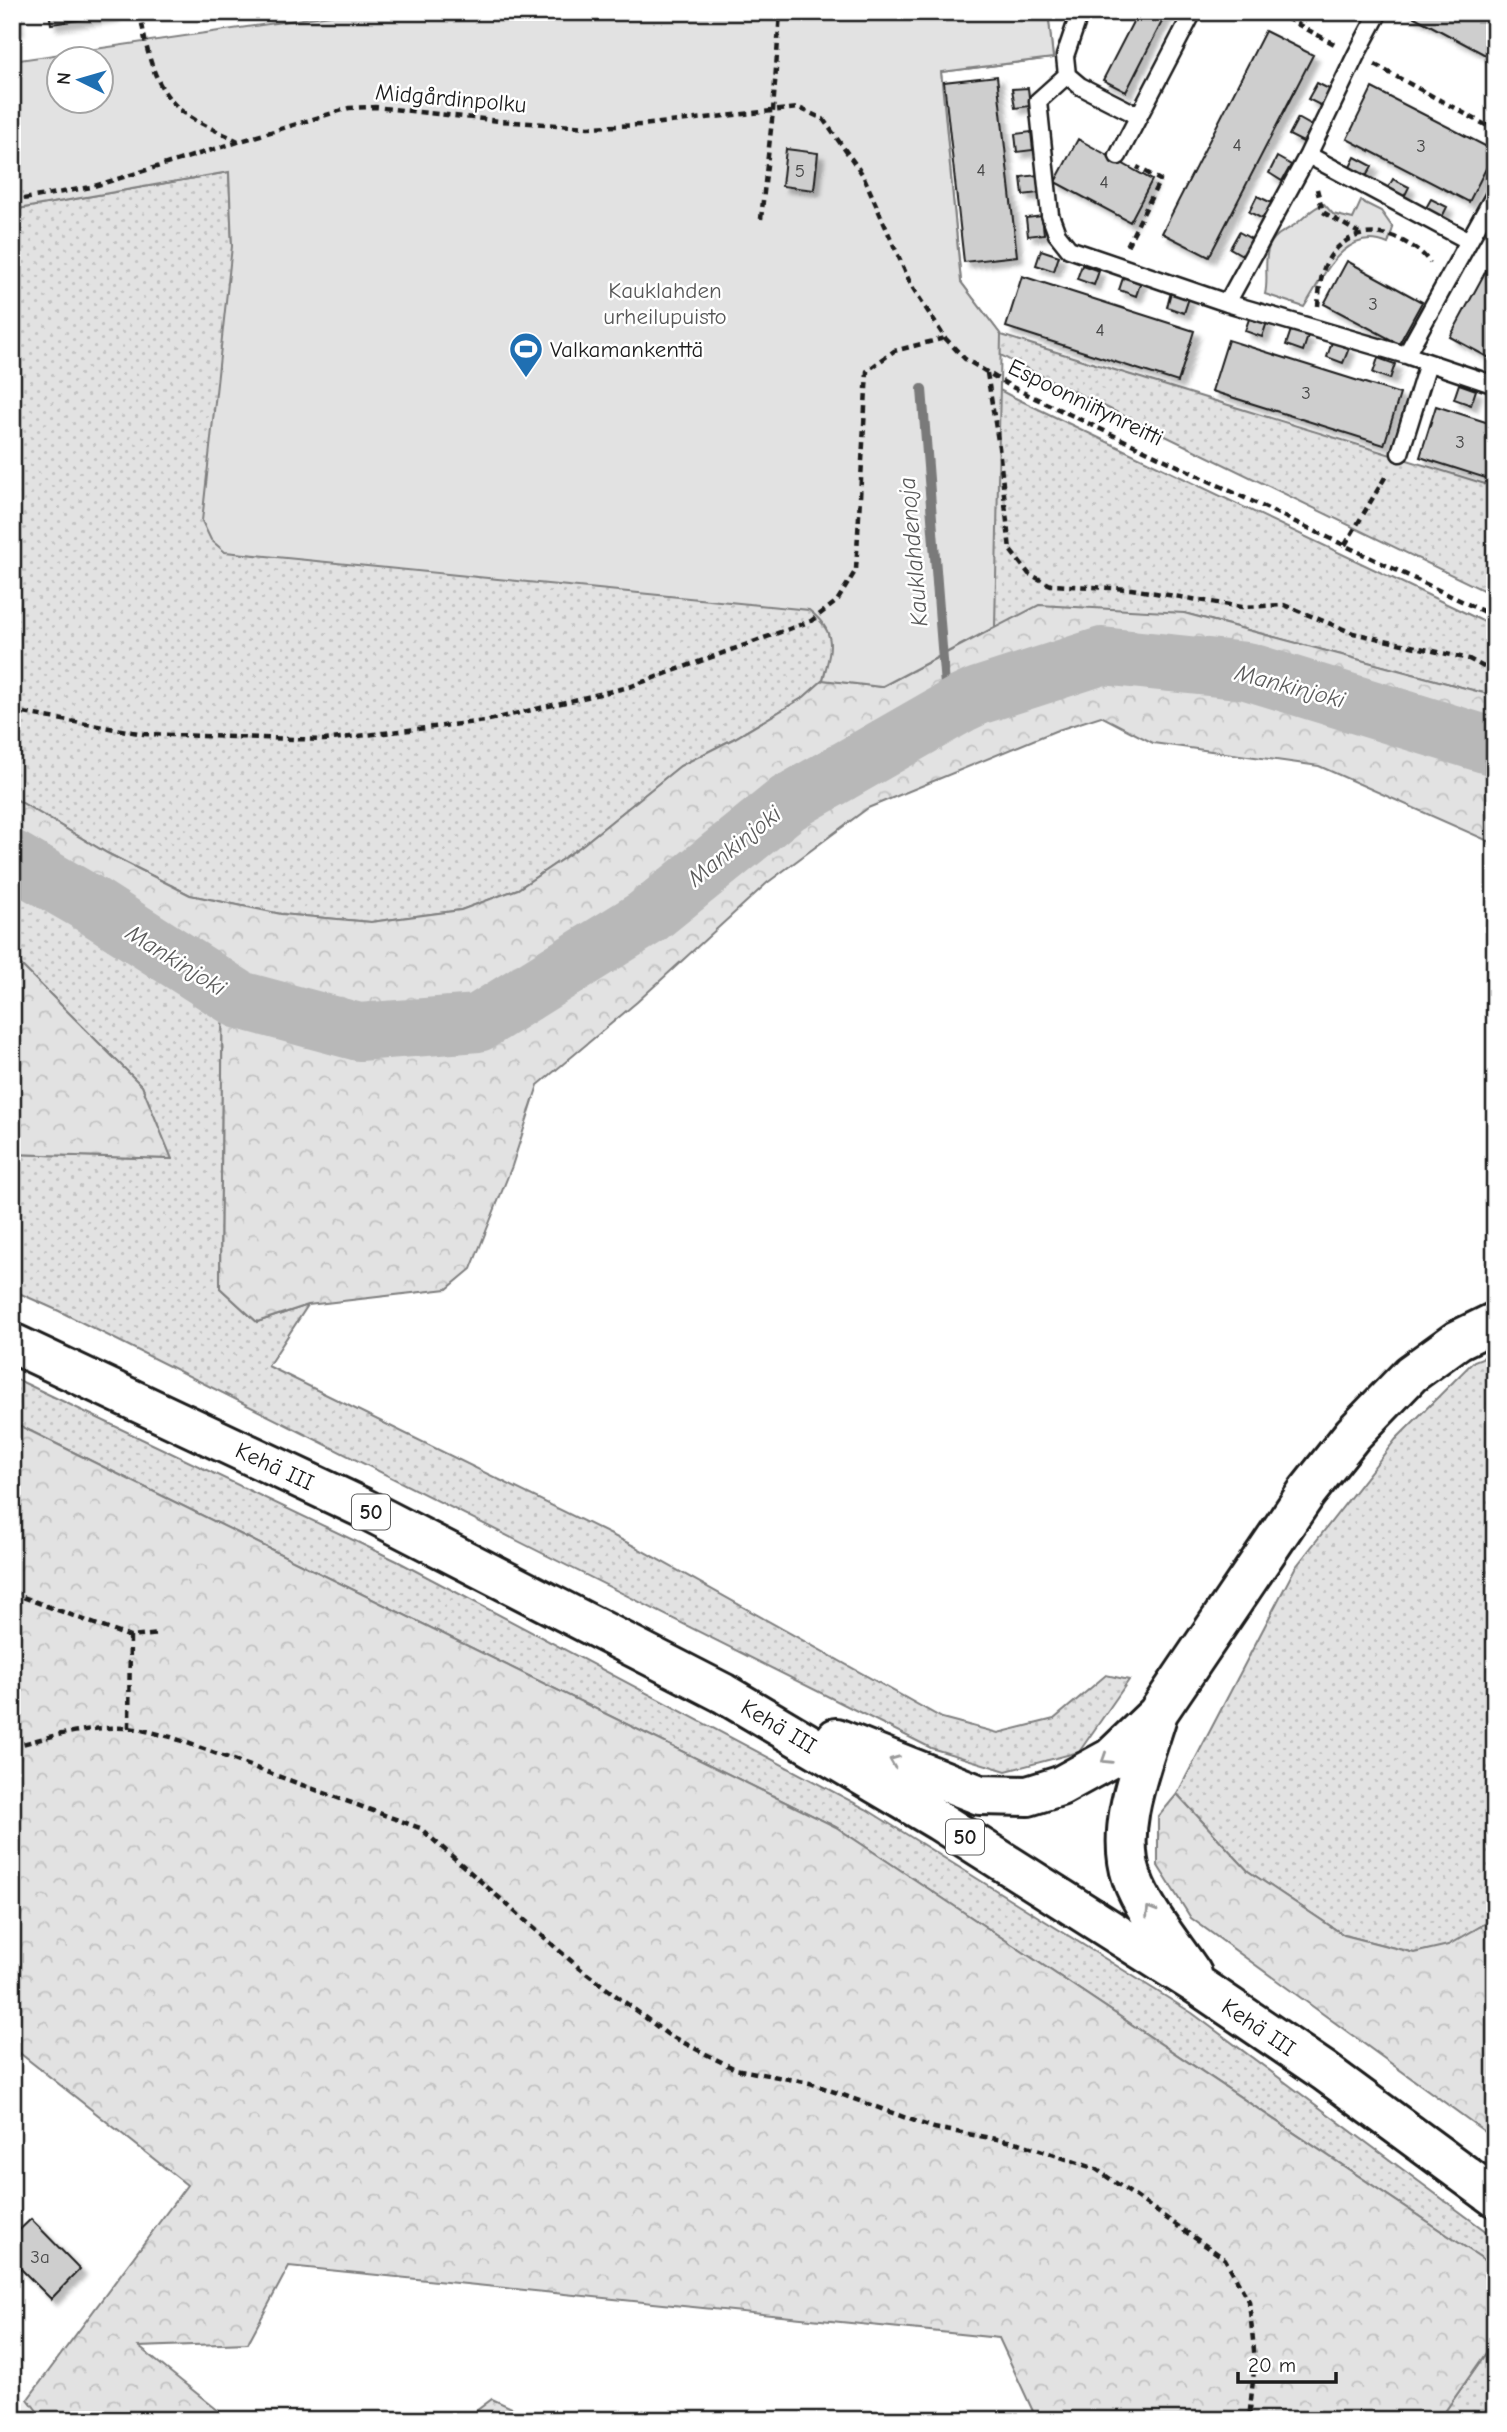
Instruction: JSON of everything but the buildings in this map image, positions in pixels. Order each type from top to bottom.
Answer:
[{"type":"highway","points":[[723,1693],[980,1795],[1028,1796],[1060,1786],[1111,1758],[1157,1714],[1307,1492],[1353,1434],[1412,1374],[1458,1340],[1495,1322]]},
{"type":"highway","name":"Kehä III","points":[[12,1343],[363,1508],[723,1693],[939,1821],[1202,1988],[1324,2070],[1495,2197]]},
{"type":"highway","points":[[1157,1714],[1131,1802],[1126,1843],[1132,1879],[1148,1909],[1202,1988]]},
{"type":"lane","points":[[1080,12],[1065,57],[1067,75],[1080,86],[1139,116]]},
{"type":"lane","points":[[1118,156],[1194,12]]},
{"type":"lane","points":[[1227,303],[1308,155],[1379,12]]},
{"type":"lane","points":[[1067,75],[1038,101],[1050,215],[1058,234],[1069,249],[1227,303],[1406,355],[1495,385]]},
{"type":"lane","points":[[1308,155],[1469,241]]},
{"type":"lane","points":[[1406,355],[1495,194]]},
{"type":"lane","points":[[1400,453],[1428,363]]},
{"type":"path","points":[[140,12],[150,58],[163,89],[173,103],[185,114],[238,141]]},
{"type":"path","points":[[761,219],[780,12]]},
{"type":"path","points":[[1275,12],[1495,130]]},
{"type":"path","name":"Midgårdinpolku","points":[[12,201],[92,187],[349,108],[374,107],[500,121],[588,127],[641,125],[773,111]]},
{"type":"path","name":"Espoonniitynreitti","points":[[773,111],[799,108],[823,119],[863,175],[911,285],[945,338],[965,359],[1013,387],[1495,617]]},
{"type":"path","points":[[1308,155],[1324,212],[1360,233],[1394,237],[1423,251],[1442,289]]},
{"type":"path","points":[[1117,266],[1160,180],[1118,156]]},
{"type":"path","points":[[1316,329],[1324,269],[1345,240],[1360,233]]},
{"type":"path","points":[[12,711],[144,734],[324,740],[485,721],[629,687],[811,621],[837,601],[856,570],[867,371],[894,351],[945,338]]},
{"type":"path","points":[[987,373],[999,447],[1010,550],[1029,574],[1051,585],[1131,589],[1242,607],[1284,605],[1353,633],[1469,659],[1495,673]]},
{"type":"path","points":[[1345,545],[1400,453]]},
{"type":"path","points":[[12,1592],[130,1637],[159,1634]]},
{"type":"path","points":[[130,1637],[130,1728]]},
{"type":"path","points":[[12,1747],[91,1728],[130,1728],[171,1737],[420,1828],[578,1967],[667,2034],[736,2069],[810,2083],[934,2128],[1019,2143],[1096,2169],[1225,2259],[1249,2301],[1255,2360],[1249,2420]]},
{"type":"shaded area","points":[[28,2399],[44,2420],[12,2420],[12,2414]]},
{"type":"green space","name":"Kauklahden urheilupuisto","points":[[351,12],[1048,12],[1053,58],[941,72],[961,282],[1001,335],[995,627],[881,687],[823,680],[830,642],[825,626],[809,610],[225,552],[211,540],[202,521],[232,246],[229,172],[12,210],[12,61],[46,56],[46,116],[116,116],[116,46]]},
{"type":"green space","points":[[797,12],[1048,12],[1053,58],[941,72],[961,282],[1001,335],[1495,487],[1495,596],[985,346]]},
{"type":"green space","points":[[229,172],[232,246],[964,371],[1495,627],[1495,696],[1184,613],[995,627],[881,687],[823,680],[804,697],[735,738],[680,766],[580,847],[518,889],[461,910],[371,922],[281,914],[190,895],[107,853],[12,797],[12,210]]},
{"type":"green space","points":[[1361,201],[1381,211],[1393,228],[1388,244],[1373,240],[1359,242],[1348,248],[1328,269],[1304,307],[1265,294],[1267,255],[1272,241],[1278,235],[1324,204],[1333,214],[1353,219]]},
{"type":"green space","points":[[1039,605],[1184,613],[1495,696],[1495,844],[1319,766],[1153,743],[1101,716],[1055,731],[868,808],[767,883],[637,1002],[538,1085],[512,1166],[471,1269],[447,1289],[308,1305],[257,1322],[220,1288],[223,970],[22,853],[12,871],[12,797],[107,853],[190,895],[281,914],[371,922],[461,910],[518,889],[580,847],[680,766],[735,738],[804,697],[823,680],[881,687]]},
{"type":"green space","points":[[22,852],[223,970],[220,1288],[257,1322],[308,1305],[268,1366],[632,1545],[942,1718],[998,1733],[1054,1719],[1106,1675],[1129,1680],[1079,1752],[1006,1771],[931,1748],[59,1311],[12,1290],[12,1154],[171,1159],[142,1086],[12,956],[12,871]]},
{"type":"green space","points":[[12,956],[142,1086],[172,1159],[12,1154]]},
{"type":"green space","points":[[1495,1353],[1495,1918],[1448,1946],[1414,1953],[1344,1935],[1248,1871],[1177,1794],[1295,1568],[1396,1439],[1474,1361]]},
{"type":"green space","points":[[12,1377],[397,1561],[866,1809],[1192,2013],[1495,2238],[1495,2267],[836,1827],[12,1422]]},
{"type":"green space","points":[[12,1422],[836,1827],[1495,2267],[1495,2340],[1439,2420],[1037,2420],[999,2338],[289,2266],[248,2343],[139,2347],[230,2420],[44,2420],[28,2399],[187,2185],[12,2047]]},
{"type":"green space","points":[[1177,1794],[1248,1871],[1344,1935],[1414,1953],[1448,1945],[1495,1918],[1495,2139],[1191,1918],[1158,1866],[1158,1817]]},
{"type":"green space","points":[[1495,2340],[1495,2395],[1481,2420],[1439,2420]]},
{"type":"green space","points":[[492,2399],[538,2420],[464,2420]]},
{"type":"waterway","name":"Kauklahdenoja","points":[[922,389],[947,712]]},
{"type":"waterway","name":"Mankinjoki","points":[[12,859],[90,904],[240,1000],[359,1032],[478,1023],[646,918],[788,803],[978,696],[1102,656],[1247,671],[1495,747]]},
{"type":"place","name":"Valkamankenttä","points":[[526,379]]}]
